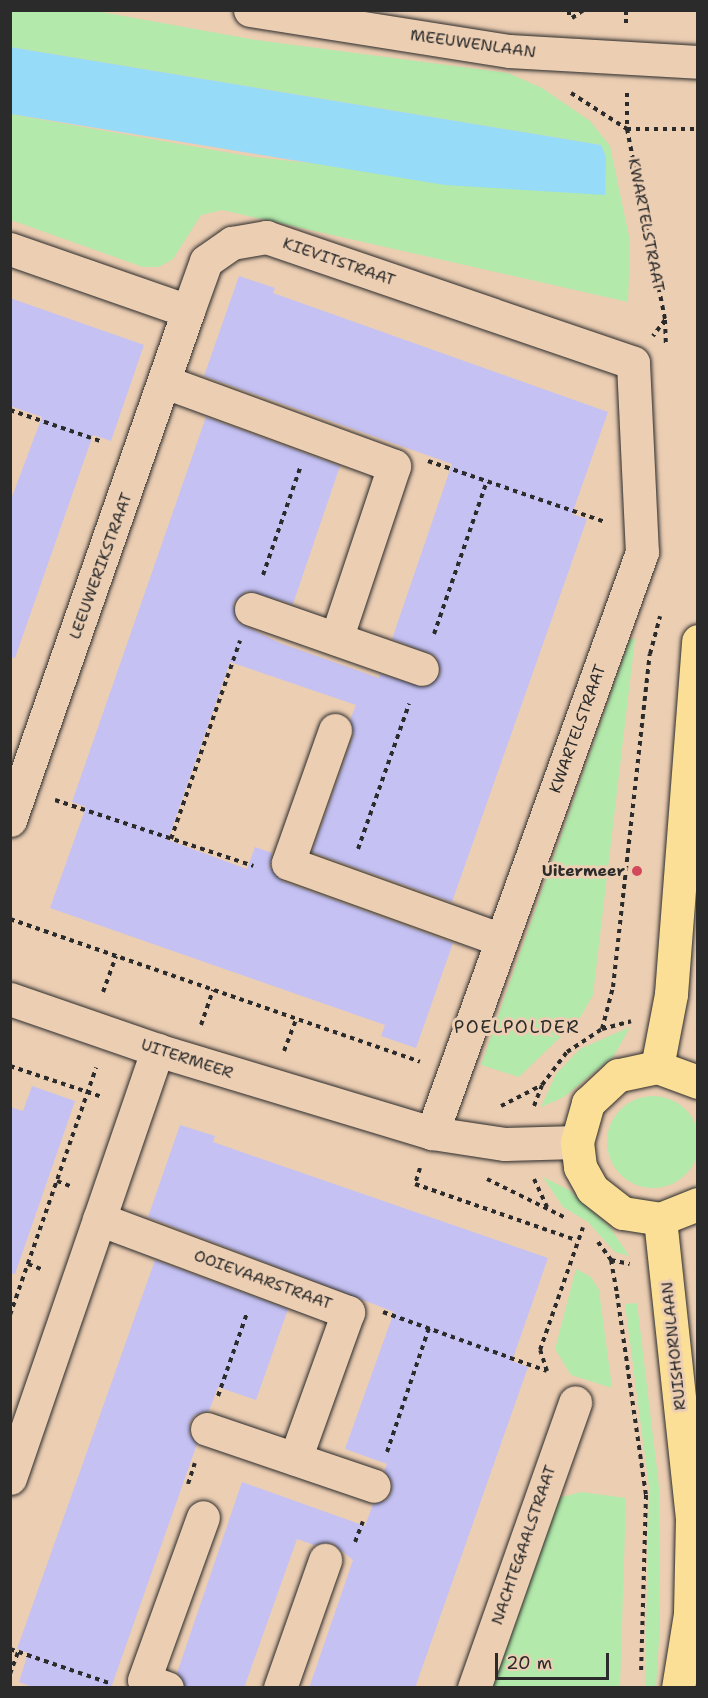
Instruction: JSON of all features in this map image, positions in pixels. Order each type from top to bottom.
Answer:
[{"type":"main road","points":[[657,1067],[671,994],[698,641]]},
{"type":"main road","points":[[698,1082],[657,1067],[627,1072],[601,1087],[584,1112],[577,1142],[580,1167],[601,1199],[622,1213],[660,1219],[698,1204]]},
{"type":"main road","name":"RUISHORNLAAN","points":[[660,1219],[692,1518],[686,1676]]},
{"type":"street","name":"MEEUWENLAAN","points":[[250,10],[509,51],[698,62]]},
{"type":"street","name":"KIEVITSTRAAT","points":[[188,311],[206,261],[232,243],[266,237],[633,363]]},
{"type":"street","points":[[10,249],[188,311]]},
{"type":"street","name":"LEEUWERIKSTRAAT","points":[[10,820],[141,455],[188,311]]},
{"type":"street","name":"KWARTELSTRAAT","points":[[432,1133],[452,1072],[642,552],[633,363]]},
{"type":"street","points":[[165,382],[394,466],[336,639]]},
{"type":"street","points":[[251,609],[422,669]]},
{"type":"street","points":[[335,730],[288,863],[502,940]]},
{"type":"street","name":"UITERMEER","points":[[10,999],[157,1050],[432,1133],[517,1145],[577,1142]]},
{"type":"street","points":[[10,1478],[157,1050]]},
{"type":"street","name":"OOIEVAARSTRAAT","points":[[99,1219],[348,1312],[295,1459]]},
{"type":"street","name":"NACHTEGAALSTRAAT","points":[[474,1688],[575,1402]]},
{"type":"street","points":[[207,1429],[375,1486]]},
{"type":"street","points":[[167,1688],[144,1680],[203,1517]]},
{"type":"street","points":[[280,1688],[326,1560]]},
{"type":"path","name":"KWARTELSTRAAT","points":[[666,355],[664,320],[627,129],[698,129]]},
{"type":"path","points":[[633,363],[664,320]]},
{"type":"path","points":[[10,410],[141,455]]},
{"type":"path","points":[[394,466],[414,456],[642,534]]},
{"type":"path","points":[[602,1029],[613,987],[651,654],[662,609]]},
{"type":"path","points":[[22,789],[275,873],[288,863]]},
{"type":"path","points":[[10,919],[452,1072]]},
{"type":"path","points":[[10,1315],[108,1033]]},
{"type":"path","points":[[10,1066],[137,1109]]},
{"type":"path","points":[[432,1133],[415,1184],[576,1240]]},
{"type":"path","points":[[348,1312],[366,1306],[548,1371],[540,1350],[576,1240],[583,1227]]},
{"type":"path","points":[[610,1260],[645,1495],[641,1688]]},
{"type":"path","points":[[10,1649],[121,1688]]},
{"type":"path","points":[[10,1674],[18,1652]]},
{"type":"green space","points":[[11,11],[96,11],[256,40],[508,73],[542,88],[590,121],[610,146],[630,241],[628,302],[222,210],[201,215],[173,259],[159,267],[143,267],[11,220],[10,114],[253,157],[605,195],[606,157],[601,145],[11,47]]},
{"type":"green space","points":[[630,639],[635,639],[593,995],[579,1019],[519,1077],[481,1065]]},
{"type":"green space","points":[[630,1027],[614,1056],[564,1097],[541,1107],[556,1074],[580,1049]]},
{"type":"green space","points":[[644,1096],[662,1096],[679,1103],[692,1116],[699,1133],[699,1151],[692,1168],[679,1181],[662,1188],[644,1188],[627,1181],[614,1168],[607,1151],[607,1133],[614,1116],[627,1103]]},
{"type":"green space","points":[[543,1177],[569,1190],[610,1227],[629,1256],[615,1252],[588,1222],[563,1207]]},
{"type":"green space","points":[[576,1269],[591,1277],[599,1290],[612,1388],[571,1375],[555,1349]]},
{"type":"green space","points":[[637,1303],[659,1486],[660,1623],[656,1688],[645,1687],[649,1487],[625,1304]]},
{"type":"green space","points":[[581,1492],[626,1498],[620,1687],[483,1688],[558,1498]]},
{"type":"water","points":[[10,47],[601,145],[606,157],[605,195],[445,185],[11,114]]},
{"type":"building","points":[[239,276],[275,288],[273,293],[608,412],[572,514],[587,519],[452,902],[312,852],[353,736],[350,720],[356,705],[230,662],[168,840],[247,869],[255,847],[272,853],[270,867],[282,881],[453,943],[416,1048],[381,1036],[385,1025],[50,908],[86,807],[72,802],[206,417],[340,466],[293,604],[247,591],[233,603],[237,622],[280,643],[379,678],[380,674],[425,687],[440,675],[436,656],[392,639],[452,464],[204,376]]},
{"type":"building","points":[[10,298],[144,345],[111,441],[93,435],[15,658],[10,657],[10,502],[42,417],[10,406]]},
{"type":"building","points":[[32,1086],[75,1101],[15,1274],[10,1273],[10,1107],[23,1111]]},
{"type":"building","points":[[180,1125],[215,1136],[213,1142],[548,1258],[512,1361],[528,1367],[415,1688],[309,1688],[353,1560],[332,1543],[314,1545],[297,1539],[244,1688],[185,1688],[177,1673],[242,1482],[365,1526],[373,1504],[386,1500],[391,1493],[392,1482],[384,1471],[387,1464],[345,1449],[394,1312],[148,1217]]},
{"type":"building","points":[[155,1260],[288,1309],[256,1400],[218,1387],[209,1411],[195,1415],[190,1422],[189,1433],[197,1444],[111,1688],[35,1688],[19,1682],[28,1653],[17,1649]]},
{"type":"place","name":"Uitermeer","points":[[637,871]]},
{"type":"district","name":"POELPOLDER","points":[[517,1027]]}]
